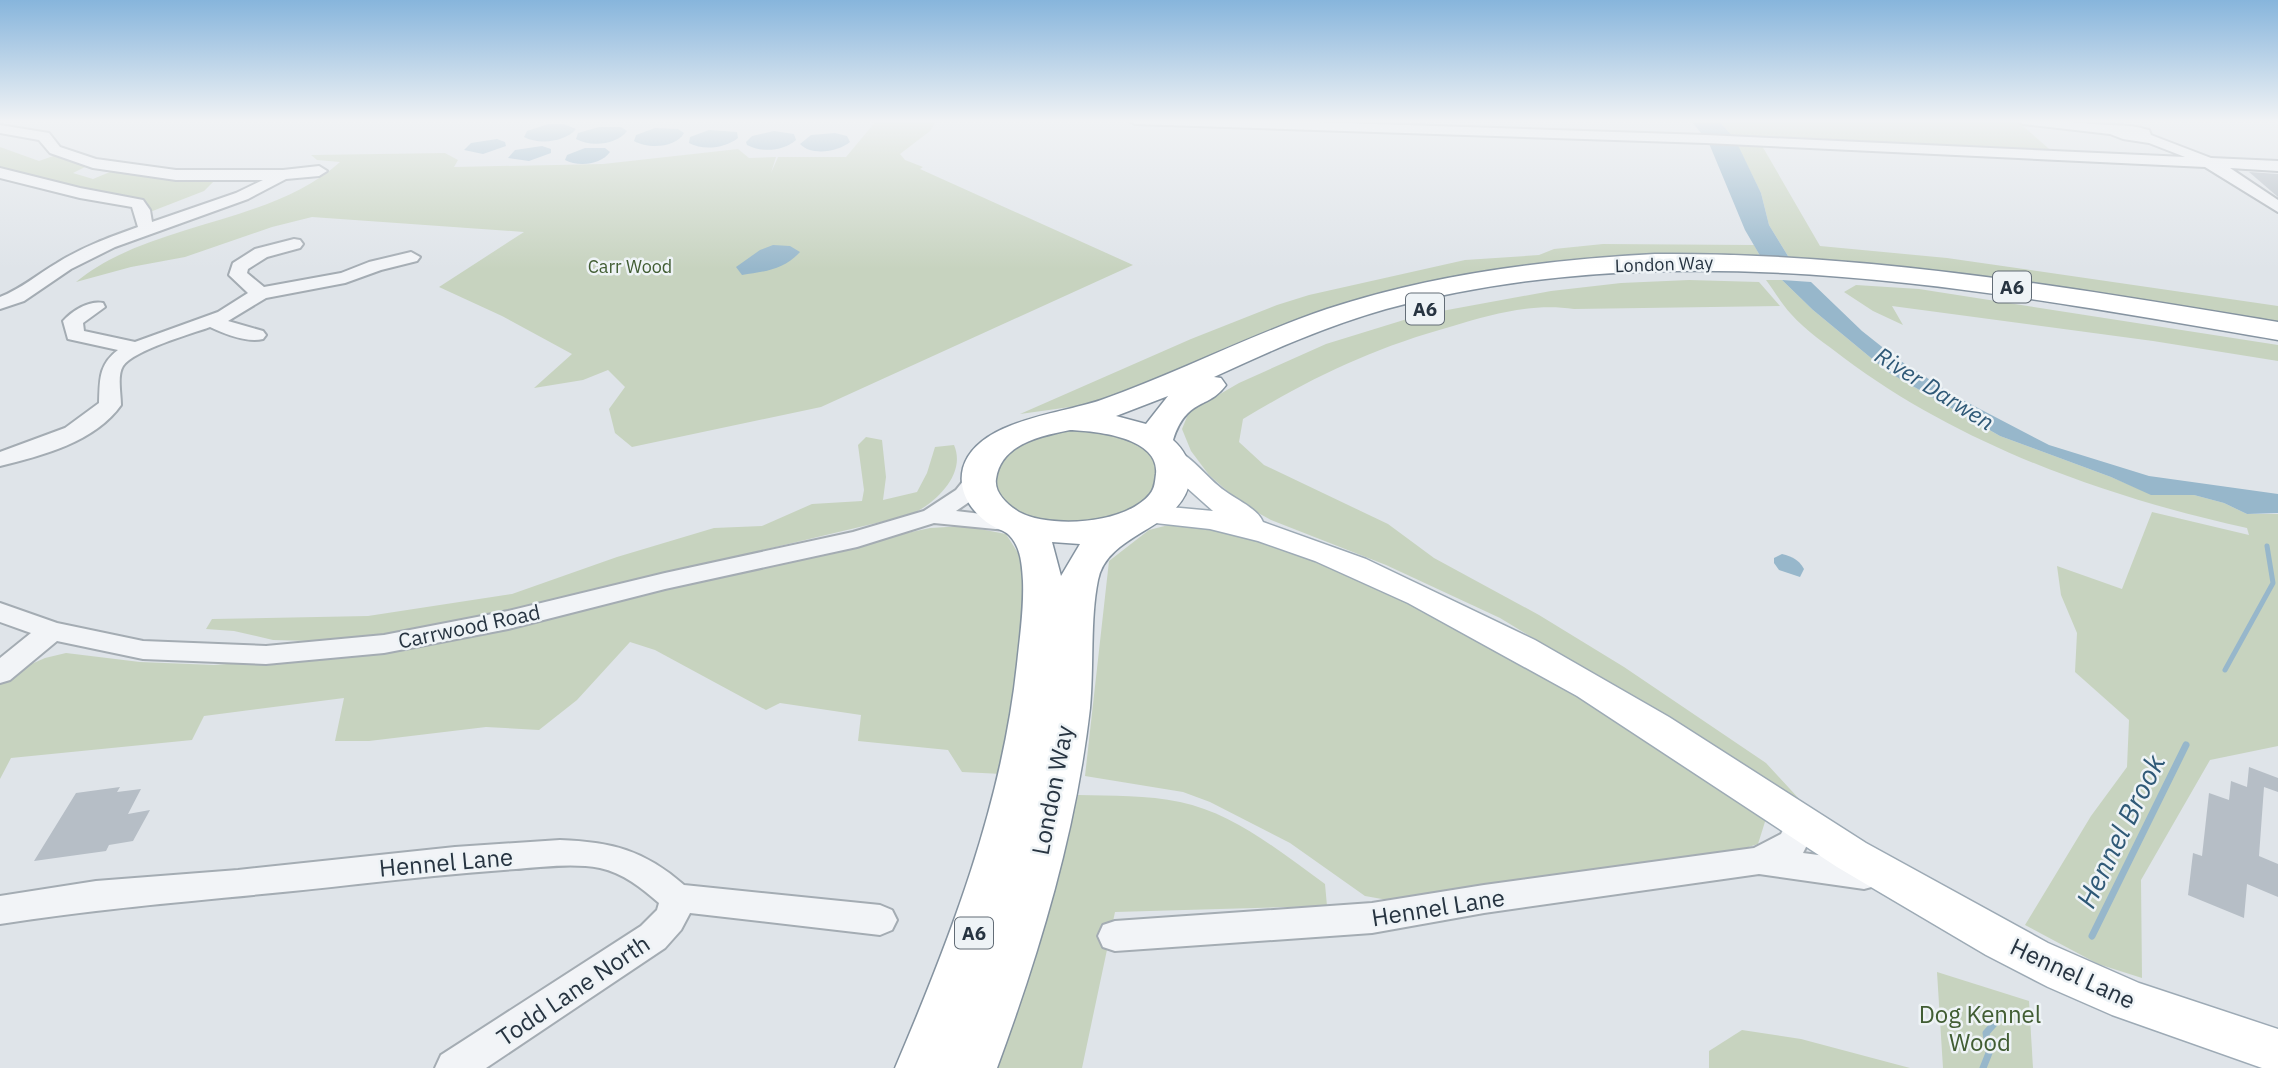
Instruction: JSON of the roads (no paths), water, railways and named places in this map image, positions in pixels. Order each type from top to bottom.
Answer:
[{"type":"highway","name":"London Way","points":[[1070,419],[1125,403],[1250,350],[1395,299],[1476,281],[1576,268],[1655,262],[1889,277],[2057,293],[2278,331]]},
{"type":"highway","name":"London Way","points":[[1162,449],[1163,421],[1178,402],[1212,384],[1336,333],[1476,298],[1565,283],[1731,267]]},
{"type":"highway","name":"London Way","points":[[1889,277],[2278,341]]},
{"type":"highway","name":"A6","points":[[1070,419],[1118,424],[1139,432],[1162,449],[1173,470],[1172,485],[1163,500],[1139,518],[1079,534],[1048,532],[1019,525],[995,512],[981,497],[976,480],[979,465],[988,451],[1003,439],[1023,429],[1070,419]]},
{"type":"highway","name":"London Way","points":[[969,1068],[995,1001],[1029,895],[1052,802],[1068,707],[1079,578],[1095,549],[1139,518]]},
{"type":"highway","name":"London Way","points":[[923,1068],[947,1012],[988,893],[1016,796],[1033,714],[1042,618],[1040,564],[1033,541],[1019,525]]},
{"type":"main road","name":"Hennel Lane","points":[[1162,449],[1213,497],[1261,530]]},
{"type":"main road","name":"Hennel Lane","points":[[1139,518],[1187,514],[1261,530],[1350,565],[1449,609],[1539,656],[1657,728],[1878,872],[2063,972],[2128,1000],[2278,1051]]},
{"type":"street","points":[[140,170],[176,175],[283,175],[319,171]]},
{"type":"street","points":[[2224,170],[2278,207]]},
{"type":"street","points":[[0,173],[80,193],[138,203],[144,224],[149,228]]},
{"type":"street","points":[[0,303],[17,297],[76,259],[149,228],[242,196],[283,175]]},
{"type":"street","points":[[260,293],[237,271],[255,251],[294,244]]},
{"type":"street","points":[[0,459],[77,431],[104,413],[110,405],[110,373],[114,363],[135,348],[237,311],[260,293],[356,279],[375,266],[411,257]]},
{"type":"street","points":[[96,307],[73,321],[75,335],[135,348]]},
{"type":"street","points":[[212,321],[229,329],[256,335]]},
{"type":"street","name":"Carrwood Road","points":[[0,612],[52,631],[143,650],[252,655],[384,644],[508,620],[690,575],[857,539],[933,516],[964,495],[976,480]]},
{"type":"street","name":"Carrwood Road","points":[[933,516],[1019,525]]},
{"type":"street","points":[[0,673],[52,631]]},
{"type":"street","name":"Hennel Lane","points":[[1759,861],[1794,844],[1802,823]]},
{"type":"street","name":"Hennel Lane","points":[[0,910],[96,895],[238,884],[455,860],[560,853],[600,855],[622,862],[651,876],[676,898]]},
{"type":"street","name":"Hennel Lane","points":[[1115,936],[1372,918],[1484,899],[1759,861],[1864,875],[1878,872]]},
{"type":"street","points":[[676,898],[880,920]]},
{"type":"street","name":"Todd Lane North","points":[[454,1068],[566,997],[653,937],[670,922],[676,909],[676,898]]},
{"type":"water","points":[[1720,170],[1750,170],[1761,193],[1769,225],[1791,261],[1762,259],[1745,230]]},
{"type":"water","points":[[773,245],[790,246],[800,252],[781,266],[742,275],[736,267],[760,250]]},
{"type":"water","name":"River Darwen","points":[[1782,280],[1811,282],[1862,331],[1896,358],[1955,396],[2049,445],[2149,476],[2278,494],[2278,513],[2247,514],[2224,503],[2194,495],[2151,495],[2111,477],[2000,436],[1888,372],[1813,310]]},
{"type":"water","points":[[1782,554],[1795,559],[1802,566],[1804,569],[1800,577],[1779,570],[1774,558]]},
{"type":"waterway","name":"Hennel Brook","points":[[2225,670],[2273,583],[2267,546]]},
{"type":"waterway","name":"Hennel Brook","points":[[2092,936],[2186,745]]},
{"type":"waterway","name":"Hennel Brook","points":[[1983,1068],[1989,1053],[1986,1033],[2001,1016]]},
{"type":"park label","name":"Carr Wood","points":[[630,266]]},
{"type":"park label","name":"Dog Kennel Wood","points":[[1980,1028]]}]
